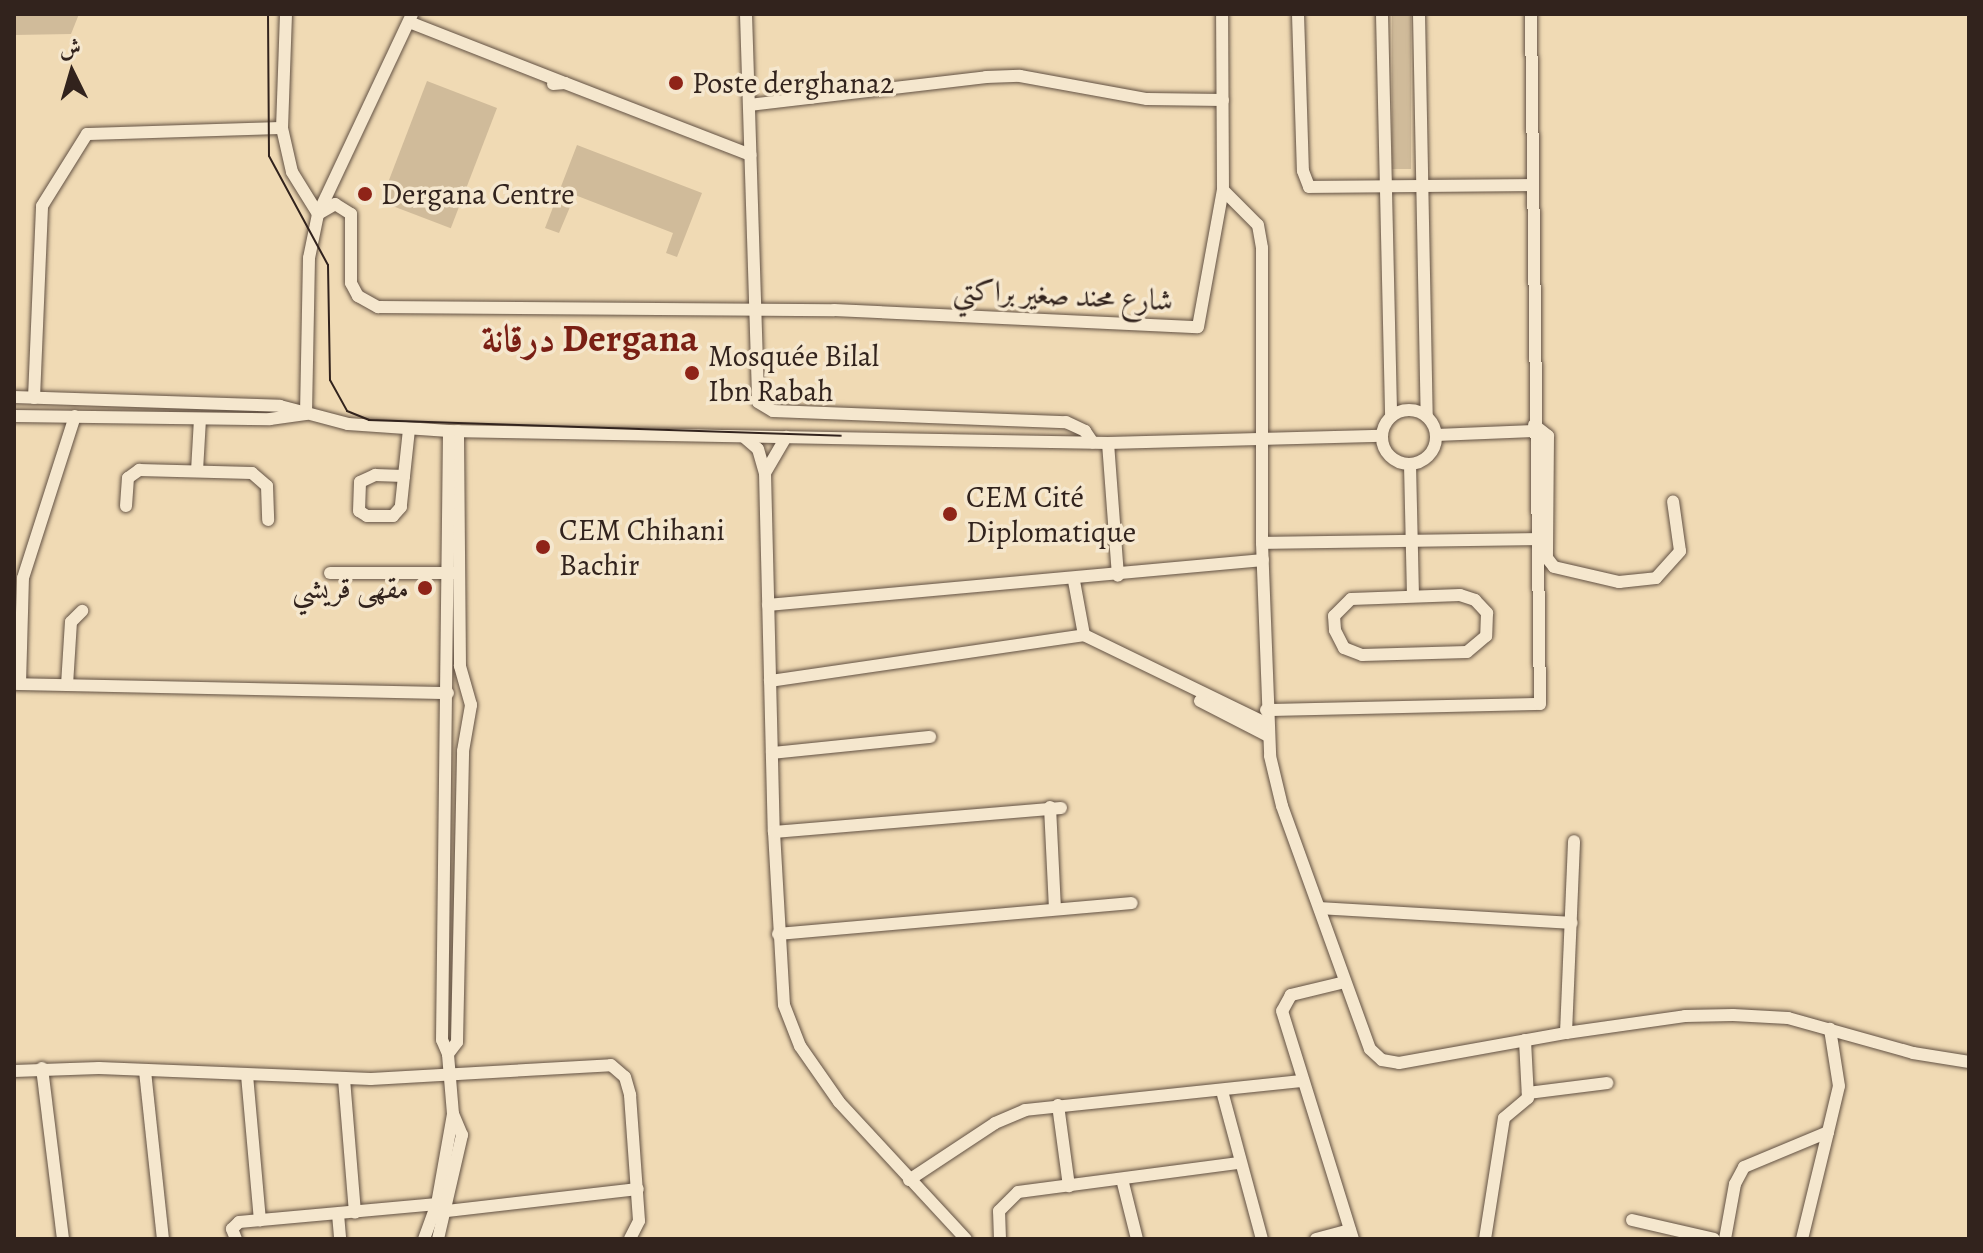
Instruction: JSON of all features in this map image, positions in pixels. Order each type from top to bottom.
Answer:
[{"type":"street","points":[[286,14],[282,128],[292,172],[318,214]]},
{"type":"street","points":[[746,14],[754,391],[767,409],[1066,422],[1085,431],[1093,443]]},
{"type":"street","name":"شارع محند صغير براكتي","points":[[754,308],[1198,327],[1223,190],[1222,14]]},
{"type":"street","points":[[1298,14],[1305,181],[1320,191],[1533,185]]},
{"type":"street","points":[[1382,14],[1391,416],[1382,436],[1393,459],[1410,464],[1427,457],[1436,435],[1427,416],[1419,14]]},
{"type":"street","points":[[1266,710],[1540,704],[1531,14]]},
{"type":"street","points":[[306,414],[309,258],[318,214],[410,18],[559,83],[751,155]]},
{"type":"street","points":[[749,105],[986,77],[1020,76],[1147,99],[1223,100]]},
{"type":"street","points":[[34,398],[42,206],[87,134],[282,128]]},
{"type":"street","points":[[1223,190],[1252,216],[1262,248],[1262,543],[1267,730],[1282,806],[1370,1049],[1382,1060],[1399,1063],[1566,1033],[1685,1016],[1733,1015],[1788,1018],[1969,1062]]},
{"type":"street","points":[[318,214],[335,204],[351,214],[351,283],[358,296],[378,307],[754,308]]},
{"type":"street","points":[[14,397],[270,406],[348,424],[453,431],[1093,443],[1382,436]]},
{"type":"street","points":[[57,416],[59,399]]},
{"type":"street","points":[[1391,416],[1411,410],[1427,416]]},
{"type":"street","points":[[14,416],[200,419],[306,414]]},
{"type":"street","points":[[75,416],[23,578],[17,684],[448,692],[465,682]]},
{"type":"street","points":[[913,439],[914,416]]},
{"type":"street","points":[[197,471],[200,419]]},
{"type":"street","points":[[1436,435],[1534,428],[1548,436],[1547,558],[1554,567],[1619,582],[1656,578],[1680,551],[1673,501]]},
{"type":"street","points":[[404,476],[365,477],[359,486],[361,513],[397,514],[404,476],[409,429]]},
{"type":"street","points":[[448,1054],[457,1042],[463,743],[471,701],[460,666],[454,573],[453,431]]},
{"type":"street","points":[[744,437],[758,449],[765,473],[774,832],[784,1005],[800,1046],[839,1102],[966,1239]]},
{"type":"street","points":[[765,473],[786,437]]},
{"type":"street","points":[[1108,443],[1118,576]]},
{"type":"street","points":[[1410,464],[1413,596]]},
{"type":"street","points":[[126,506],[126,483],[134,471],[197,471],[261,478],[268,491],[268,520]]},
{"type":"street","points":[[1262,543],[1536,539]]},
{"type":"street","points":[[768,605],[1074,581],[1263,560]]},
{"type":"street","points":[[330,573],[454,573]]},
{"type":"street","points":[[438,1239],[453,1114],[448,1054],[442,1036],[448,692],[454,573]]},
{"type":"street","points":[[1074,581],[1084,635]]},
{"type":"street","points":[[1413,596],[1475,600],[1487,613],[1486,636],[1467,652],[1362,655],[1339,642],[1334,616],[1351,599],[1413,596]]},
{"type":"street","points":[[67,685],[71,622],[82,611]]},
{"type":"street","points":[[770,681],[1084,635],[1267,730]]},
{"type":"street","points":[[448,692],[459,704],[471,701]]},
{"type":"street","points":[[1200,701],[1267,730]]},
{"type":"street","points":[[772,753],[930,737]]},
{"type":"street","points":[[774,832],[1055,808],[1055,909]]},
{"type":"street","points":[[1566,1033],[1574,841]]},
{"type":"street","points":[[778,934],[1132,903]]},
{"type":"street","points":[[1320,908],[1572,923]]},
{"type":"street","points":[[1316,1239],[1352,1234],[1302,1081],[1284,1001],[1291,995],[1345,982]]},
{"type":"street","points":[[1802,1239],[1839,1086],[1830,1029]]},
{"type":"street","points":[[1525,1040],[1528,1093]]},
{"type":"street","points":[[14,1071],[42,1068],[344,1079],[449,1076],[602,1063],[619,1070],[629,1085],[639,1221],[630,1239]]},
{"type":"street","points":[[42,1068],[63,1239]]},
{"type":"street","points":[[145,1071],[163,1239]]},
{"type":"street","points":[[247,1075],[260,1220]]},
{"type":"street","points":[[344,1079],[355,1213]]},
{"type":"street","points":[[909,1180],[995,1123],[1058,1105],[1302,1081]]},
{"type":"street","points":[[1485,1239],[1504,1118],[1528,1093],[1607,1083]]},
{"type":"street","points":[[1222,1091],[1262,1239]]},
{"type":"street","points":[[1058,1105],[1069,1186]]},
{"type":"street","points":[[1725,1239],[1735,1184],[1744,1167],[1828,1132]]},
{"type":"street","points":[[1000,1239],[999,1211],[1006,1199],[1018,1192],[1239,1163]]},
{"type":"street","points":[[1122,1179],[1137,1239]]},
{"type":"street","points":[[236,1239],[236,1223],[260,1220],[638,1189]]},
{"type":"street","points":[[424,1239],[442,1207]]},
{"type":"street","points":[[338,1214],[340,1239]]},
{"type":"street","points":[[1632,1220],[1714,1239]]},
{"type":"shaded area","points":[[14,14],[79,14],[71,34],[14,35]]},
{"type":"shaded area","points":[[1392,14],[1411,14],[1411,169],[1392,169]]},
{"type":"shaded area","points":[[427,81],[497,108],[451,228],[381,201]]},
{"type":"shaded area","points":[[577,145],[702,193],[677,257],[666,253],[673,233],[575,195],[559,233],[545,228]]},
{"type":"tram line","points":[[268,14],[269,156],[328,265],[330,380],[347,411],[369,420],[841,436]]},
{"type":"place","name":"Poste derghana2","points":[[676,83]]},
{"type":"place","name":"Dergana Centre","points":[[365,194]]},
{"type":"place","name":"Mosquée Bilal Ibn Rabah","points":[[692,373]]},
{"type":"place","name":"CEM Cité Diplomatique","points":[[950,514]]},
{"type":"place","name":"CEM Chihani Bachir","points":[[543,547]]},
{"type":"place","name":"مقهى قريشي","points":[[425,588]]},
{"type":"district","name":"درقانة Dergana","points":[[590,339]]}]
